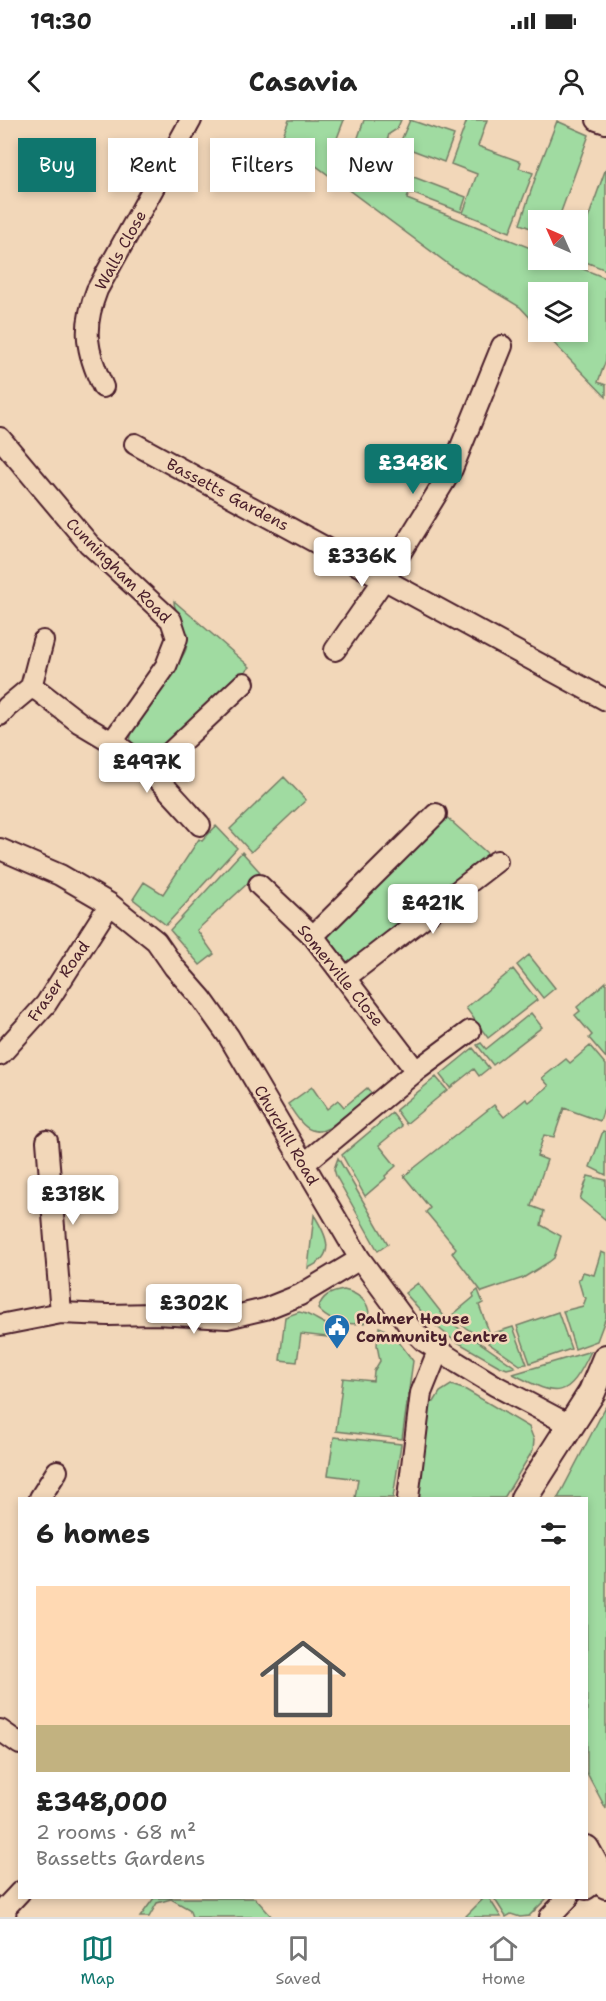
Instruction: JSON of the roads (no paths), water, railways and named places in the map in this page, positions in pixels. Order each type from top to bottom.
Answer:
[{"type":"street","name":"Walls Close","points":[[103,387],[91,355],[87,334],[88,312],[97,290],[192,120]]},
{"type":"street","points":[[597,120],[606,123]]},
{"type":"street","points":[[335,650],[385,578],[452,470],[501,346]]},
{"type":"street","name":"Cunningham Road","points":[[0,438],[88,544],[171,620],[176,629],[177,638],[166,666],[112,742]]},
{"type":"street","name":"Bassetts Gardens","points":[[135,444],[606,700]]},
{"type":"street","points":[[0,715],[7,706],[31,687],[43,641]]},
{"type":"street","points":[[152,772],[244,683]]},
{"type":"street","points":[[31,687],[80,723],[135,757],[152,772],[200,825]]},
{"type":"street","points":[[313,936],[436,814]]},
{"type":"street","name":"Churchill Road","points":[[0,849],[60,875],[110,904],[156,941],[230,1037],[360,1259],[410,1327],[438,1351],[496,1386],[570,1425]]},
{"type":"street","points":[[345,978],[497,861]]},
{"type":"street","name":"Somerville Close","points":[[259,885],[313,936],[416,1071]]},
{"type":"street","name":"Fraser Road","points":[[0,1055],[46,1004],[110,904]]},
{"type":"street","points":[[304,1164],[416,1071],[470,1031]]},
{"type":"street","points":[[47,1141],[61,1313]]},
{"type":"street","points":[[0,1325],[61,1313],[156,1314],[227,1318],[265,1310],[300,1295],[360,1259]]},
{"type":"street","points":[[408,1497],[421,1393],[438,1351]]},
{"type":"street","points":[[525,1497],[592,1392],[606,1358]]},
{"type":"street","points":[[41,1497],[57,1471]]},
{"type":"street","points":[[0,1730],[18,1743]]},
{"type":"street","points":[[588,1855],[598,1884]]},
{"type":"street","points":[[5,1917],[6,1907],[18,1894]]},
{"type":"street","points":[[550,1917],[567,1899]]},
{"type":"place","name":"Palmer House Community Centre","points":[[337,1350]]}]
